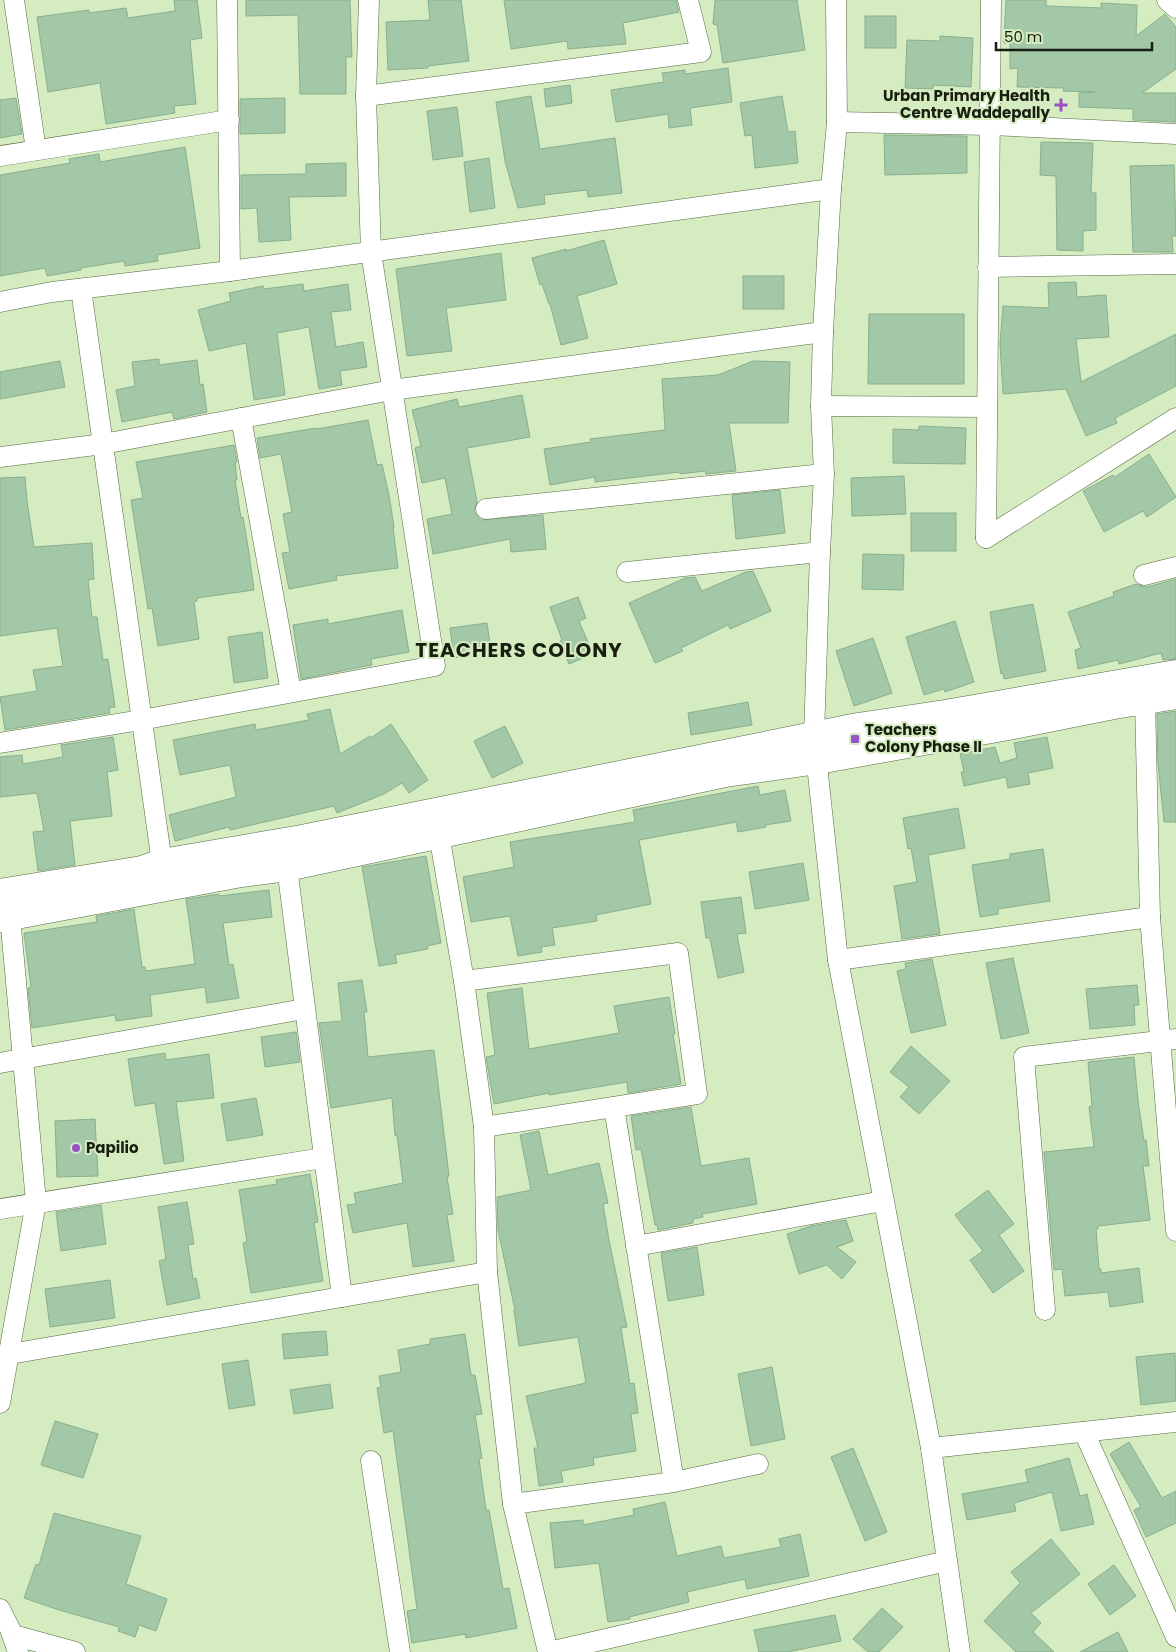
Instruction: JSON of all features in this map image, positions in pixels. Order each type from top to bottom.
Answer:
[{"type":"street","points":[[227,0],[230,271]]},
{"type":"street","points":[[0,743],[142,720],[435,666],[371,252],[366,96],[369,0]]},
{"type":"street","points":[[366,96],[701,52],[688,0]]},
{"type":"street","points":[[836,0],[837,122],[831,189],[823,332],[821,406],[824,474],[820,552],[816,748],[838,960],[931,1448],[960,1652]]},
{"type":"street","points":[[991,0],[986,538],[1176,418]]},
{"type":"street","points":[[1167,0],[1176,8]]},
{"type":"street","points":[[14,1],[36,150]]},
{"type":"street","points":[[0,156],[228,120]]},
{"type":"street","points":[[837,122],[990,125],[1176,134]]},
{"type":"street","points":[[0,302],[82,289],[230,271],[831,189]]},
{"type":"street","points":[[988,267],[1176,264]]},
{"type":"street","points":[[82,289],[162,863]]},
{"type":"street","points":[[0,457],[103,444],[392,390],[823,332]]},
{"type":"street","points":[[821,406],[987,406]]},
{"type":"street","points":[[241,418],[291,692]]},
{"type":"street","points":[[486,509],[824,474]]},
{"type":"street","points":[[627,572],[820,552]]},
{"type":"street","points":[[1144,574],[1176,567]]},
{"type":"street","points":[[3,905],[287,867],[725,773],[816,748],[858,727],[1176,674]]},
{"type":"street","points":[[3,905],[142,870],[162,863],[302,839],[755,747],[816,748],[999,728],[1176,695]]},
{"type":"street","points":[[1145,700],[1150,917],[1168,1039],[1176,1231]]},
{"type":"street","points":[[439,834],[464,981],[484,1127],[487,1272],[513,1504],[549,1652],[947,1561]]},
{"type":"street","points":[[287,867],[342,1297]]},
{"type":"street","points":[[0,1403],[36,1202],[24,1059],[3,905]]},
{"type":"street","points":[[838,960],[1150,917]]},
{"type":"street","points":[[464,981],[678,953],[697,1094],[484,1127]]},
{"type":"street","points":[[0,1063],[304,1009]]},
{"type":"street","points":[[1045,1310],[1024,1056],[1168,1039]]},
{"type":"street","points":[[614,1107],[674,1482]]},
{"type":"street","points":[[0,1209],[324,1158]]},
{"type":"street","points":[[636,1246],[883,1201]]},
{"type":"street","points":[[10,1354],[487,1272]]},
{"type":"street","points":[[931,1448],[1176,1422]]},
{"type":"street","points":[[1084,1432],[1176,1637]]},
{"type":"street","points":[[370,1461],[400,1652]]},
{"type":"street","points":[[513,1504],[674,1482],[758,1464]]},
{"type":"street","points":[[0,1610],[15,1644],[76,1652]]},
{"type":"building","points":[[174,0],[197,0],[202,38],[190,40],[196,104],[174,106],[175,113],[106,124],[100,83],[48,92],[37,17],[89,10],[89,13],[126,8],[128,18],[175,11]]},
{"type":"building","points":[[246,0],[350,0],[352,57],[346,57],[346,94],[300,94],[298,15],[246,16]]},
{"type":"building","points":[[428,0],[461,0],[469,61],[428,66],[428,68],[388,70],[386,22],[430,20]]},
{"type":"building","points":[[504,0],[676,0],[679,12],[623,23],[626,44],[568,49],[567,41],[511,49]]},
{"type":"building","points":[[715,0],[797,0],[805,50],[723,63],[717,25],[713,24]]},
{"type":"building","points":[[1006,0],[1046,0],[1046,6],[1101,8],[1101,3],[1137,5],[1136,36],[1165,14],[1176,27],[1176,69],[1142,93],[1176,93],[1176,122],[1133,120],[1133,109],[1079,107],[1079,93],[1095,92],[1063,91],[1064,88],[1017,87],[1018,68],[1010,69],[1010,43],[1004,43]]},
{"type":"building","points":[[865,16],[896,16],[896,48],[865,48]]},
{"type":"building","points":[[940,36],[973,38],[971,87],[933,85],[933,89],[905,88],[907,40],[940,41]]},
{"type":"building","points":[[728,68],[732,102],[690,108],[692,125],[669,128],[668,114],[616,122],[611,90],[664,82],[662,73],[685,70],[685,74]]},
{"type":"building","points":[[570,85],[572,103],[546,107],[544,89]]},
{"type":"building","points":[[531,96],[540,149],[615,138],[622,193],[588,197],[587,190],[544,195],[545,204],[518,208],[505,161],[496,102]]},
{"type":"building","points":[[782,96],[788,132],[795,131],[798,163],[755,168],[752,135],[745,136],[740,103]]},
{"type":"building","points":[[16,98],[22,134],[0,138],[0,100]]},
{"type":"building","points":[[285,98],[285,133],[240,134],[240,99]]},
{"type":"building","points":[[457,107],[463,156],[433,160],[427,111]]},
{"type":"building","points":[[884,135],[967,136],[967,173],[885,175]]},
{"type":"building","points":[[1041,142],[1093,143],[1091,193],[1096,193],[1096,230],[1083,231],[1083,251],[1057,250],[1056,176],[1040,175]]},
{"type":"building","points":[[185,147],[200,248],[157,255],[158,261],[125,266],[124,261],[47,276],[45,268],[0,276],[0,175],[70,163],[69,159],[99,154],[100,162]]},
{"type":"building","points":[[489,158],[495,208],[470,212],[464,162]]},
{"type":"building","points":[[346,163],[346,196],[289,197],[291,240],[259,242],[257,208],[241,209],[241,175],[306,174],[306,164]]},
{"type":"building","points":[[1174,165],[1176,236],[1172,236],[1173,252],[1133,252],[1130,166]]},
{"type":"building","points":[[604,240],[617,284],[577,296],[588,338],[561,345],[550,304],[542,284],[540,285],[532,258]]},
{"type":"building","points":[[501,253],[506,300],[446,308],[452,351],[407,356],[396,269]]},
{"type":"building","points":[[743,276],[784,276],[784,309],[743,309]]},
{"type":"building","points":[[1076,282],[1077,297],[1106,295],[1109,337],[1076,339],[1081,382],[1176,334],[1176,386],[1115,418],[1117,423],[1086,436],[1066,389],[1003,394],[1000,344],[1003,306],[1049,308],[1048,283]]},
{"type":"building","points":[[303,284],[304,291],[348,284],[351,310],[331,312],[336,347],[363,342],[367,367],[340,371],[342,385],[319,389],[309,327],[277,333],[285,395],[254,400],[246,343],[209,351],[198,310],[231,301],[229,293],[263,286],[264,289]]},
{"type":"building","points":[[869,314],[964,314],[964,384],[868,384]]},
{"type":"building","points":[[159,359],[159,365],[197,360],[200,385],[203,384],[207,412],[174,419],[172,412],[122,422],[116,390],[135,386],[132,362]]},
{"type":"building","points":[[60,361],[65,387],[0,399],[0,372]]},
{"type":"building","points":[[753,361],[790,362],[788,423],[729,423],[736,471],[706,474],[705,471],[680,474],[680,472],[595,482],[595,477],[550,485],[544,449],[591,442],[590,439],[665,430],[662,379],[718,375]]},
{"type":"building","points":[[522,395],[530,437],[467,448],[477,502],[474,511],[480,520],[543,515],[546,549],[511,552],[510,539],[433,554],[427,519],[452,514],[445,478],[422,483],[415,448],[421,446],[412,410],[457,399],[459,407]]},
{"type":"building","points":[[368,420],[377,465],[382,464],[389,495],[398,568],[336,576],[337,580],[289,589],[282,553],[290,552],[283,514],[292,512],[281,454],[260,458],[257,438]]},
{"type":"building","points":[[919,426],[966,428],[965,464],[893,463],[893,429],[919,430]]},
{"type":"building","points":[[234,445],[237,462],[235,463],[237,480],[235,480],[241,518],[243,517],[254,590],[197,598],[197,601],[194,602],[199,639],[158,646],[152,608],[148,609],[131,500],[143,498],[136,462]]},
{"type":"building","points":[[1149,454],[1176,497],[1147,517],[1143,511],[1104,532],[1083,491],[1113,475],[1115,477]]},
{"type":"building","points":[[904,476],[906,514],[852,516],[851,478]]},
{"type":"building","points":[[25,477],[34,547],[92,543],[94,579],[88,580],[92,617],[97,617],[103,660],[108,659],[115,707],[109,708],[110,713],[5,730],[0,697],[37,691],[33,670],[63,666],[57,628],[0,636],[0,478]]},
{"type":"building","points":[[780,490],[785,533],[736,539],[732,495]]},
{"type":"building","points":[[911,513],[956,513],[956,551],[911,551]]},
{"type":"building","points":[[863,554],[904,555],[903,590],[862,589]]},
{"type":"building","points":[[753,571],[771,611],[730,629],[728,625],[681,648],[683,651],[655,663],[629,603],[685,578],[695,577],[702,591],[746,572]]},
{"type":"building","points":[[1176,579],[1176,659],[1163,660],[1161,653],[1119,664],[1118,660],[1078,669],[1075,650],[1081,648],[1068,612],[1114,596],[1113,592],[1136,584],[1147,587]]},
{"type":"building","points":[[578,597],[586,618],[579,621],[593,654],[569,664],[550,607]]},
{"type":"building","points":[[1033,604],[1046,671],[1004,679],[1003,673],[1001,674],[990,612]]},
{"type":"building","points":[[402,610],[409,652],[371,659],[372,665],[301,679],[293,625],[328,619],[328,624]]},
{"type":"building","points":[[955,621],[974,682],[945,692],[944,689],[924,695],[906,637]]},
{"type":"building","points":[[487,623],[491,650],[469,653],[470,656],[454,658],[450,628]]},
{"type":"building","points":[[262,632],[268,678],[234,683],[228,637]]},
{"type":"building","points":[[873,638],[892,693],[854,706],[836,651]]},
{"type":"building","points":[[748,702],[752,725],[691,735],[688,713]]},
{"type":"building","points":[[330,709],[340,754],[370,736],[371,738],[391,724],[428,780],[409,793],[402,783],[384,794],[337,813],[334,806],[230,830],[229,827],[175,841],[169,815],[236,797],[230,765],[180,775],[173,740],[255,724],[256,730],[309,720],[307,714]]},
{"type":"building","points":[[1176,711],[1176,822],[1164,822],[1158,764],[1157,714]]},
{"type":"building","points":[[505,726],[523,763],[492,778],[474,741]]},
{"type":"building","points":[[113,737],[118,770],[107,772],[112,816],[70,821],[75,865],[38,871],[33,832],[44,831],[37,793],[0,797],[0,757],[22,755],[23,764],[63,757],[61,745]]},
{"type":"building","points":[[1047,737],[1053,768],[1028,773],[1030,784],[1008,788],[1006,777],[964,786],[961,772],[964,772],[960,754],[995,747],[1000,763],[1017,758],[1014,743]]},
{"type":"building","points":[[758,786],[760,795],[785,790],[791,821],[738,832],[736,822],[639,840],[651,904],[596,915],[597,921],[552,928],[555,945],[541,947],[542,952],[518,956],[510,916],[471,922],[463,877],[514,867],[510,842],[635,822],[633,810]]},
{"type":"building","points":[[958,808],[965,848],[928,855],[940,934],[902,939],[894,886],[917,882],[911,848],[908,849],[903,818]]},
{"type":"building","points":[[1043,849],[1050,901],[998,909],[998,914],[980,917],[972,865],[1010,859],[1010,854]]},
{"type":"building","points":[[426,856],[441,943],[427,946],[428,949],[395,955],[397,963],[379,966],[362,867]]},
{"type":"building","points":[[803,863],[809,900],[755,909],[749,872]]},
{"type":"building","points":[[269,890],[272,917],[223,923],[229,965],[233,964],[239,998],[207,1003],[205,987],[150,995],[152,1016],[116,1021],[115,1015],[32,1028],[28,988],[31,987],[24,933],[97,922],[96,916],[134,909],[142,967],[145,967],[146,971],[195,964],[186,899]]},
{"type":"building","points":[[741,897],[746,933],[737,934],[744,972],[718,978],[710,938],[706,938],[701,902]]},
{"type":"building","points":[[1013,958],[1029,1033],[1001,1039],[986,963]]},
{"type":"building","points":[[932,959],[946,1025],[911,1033],[897,971],[906,969],[905,963]]},
{"type":"building","points":[[362,980],[367,1012],[364,1012],[368,1057],[434,1050],[449,1176],[447,1177],[453,1214],[447,1215],[454,1261],[413,1267],[407,1223],[353,1233],[347,1205],[356,1204],[354,1193],[403,1183],[397,1135],[395,1136],[392,1098],[331,1108],[319,1023],[342,1021],[338,983]]},
{"type":"building","points":[[1137,985],[1139,1005],[1134,1005],[1135,1025],[1090,1029],[1086,989]]},
{"type":"building","points":[[522,988],[529,1049],[619,1033],[614,1006],[669,997],[681,1084],[628,1093],[627,1082],[549,1095],[549,1093],[494,1104],[486,1057],[495,1055],[487,993]]},
{"type":"building","points":[[296,1032],[300,1062],[265,1067],[261,1037]]},
{"type":"building","points":[[911,1046],[950,1081],[919,1114],[900,1097],[909,1087],[890,1072]]},
{"type":"building","points":[[165,1053],[166,1060],[209,1054],[214,1098],[176,1102],[184,1161],[164,1164],[155,1103],[135,1106],[128,1059]]},
{"type":"building","points":[[1134,1057],[1138,1101],[1149,1166],[1143,1166],[1150,1220],[1098,1226],[1098,1229],[1096,1229],[1099,1269],[1101,1269],[1101,1273],[1139,1268],[1143,1302],[1110,1307],[1108,1292],[1065,1296],[1062,1269],[1054,1270],[1044,1152],[1094,1147],[1089,1107],[1092,1106],[1088,1062]]},
{"type":"building","points":[[256,1098],[263,1135],[227,1141],[221,1104]]},
{"type":"building","points":[[691,1107],[701,1166],[749,1158],[757,1204],[702,1214],[703,1217],[693,1219],[693,1223],[658,1230],[657,1225],[655,1225],[641,1149],[636,1150],[631,1116]]},
{"type":"building","name":"Papilio","points":[[95,1119],[98,1176],[57,1177],[55,1121]]},
{"type":"building","points":[[539,1131],[548,1175],[599,1163],[608,1203],[603,1204],[609,1240],[627,1327],[621,1328],[630,1384],[634,1383],[638,1413],[631,1414],[636,1451],[593,1458],[594,1465],[561,1471],[563,1482],[539,1486],[534,1448],[538,1448],[526,1396],[586,1383],[578,1337],[519,1346],[515,1310],[498,1230],[497,1197],[531,1190],[520,1135]]},
{"type":"building","points":[[310,1174],[318,1222],[314,1223],[323,1281],[251,1293],[243,1243],[247,1242],[239,1190],[277,1184],[276,1180]]},
{"type":"building","points":[[988,1190],[1014,1224],[999,1235],[1024,1271],[993,1293],[970,1260],[983,1251],[955,1215]]},
{"type":"building","points":[[187,1202],[194,1244],[188,1245],[193,1279],[196,1278],[200,1298],[167,1305],[159,1261],[166,1259],[158,1207]]},
{"type":"building","points":[[101,1205],[106,1244],[61,1251],[56,1212]]},
{"type":"building","points":[[846,1220],[853,1241],[837,1247],[856,1262],[842,1279],[827,1265],[799,1274],[787,1234],[811,1226]]},
{"type":"building","points":[[697,1247],[704,1295],[668,1301],[661,1253]]},
{"type":"building","points":[[110,1280],[115,1318],[50,1327],[45,1289]]},
{"type":"building","points":[[326,1331],[328,1355],[284,1359],[282,1334]]},
{"type":"building","points":[[465,1334],[471,1375],[475,1375],[482,1414],[475,1415],[482,1458],[479,1459],[486,1510],[489,1510],[503,1589],[509,1588],[517,1628],[466,1638],[465,1634],[412,1643],[407,1611],[417,1609],[393,1431],[384,1433],[377,1388],[381,1387],[379,1376],[401,1372],[398,1350],[430,1344],[430,1339]]},
{"type":"building","points":[[1175,1353],[1176,1401],[1141,1405],[1136,1357]]},
{"type":"building","points":[[248,1360],[255,1405],[229,1409],[222,1364]]},
{"type":"building","points":[[772,1367],[785,1439],[751,1446],[738,1374]]},
{"type":"building","points":[[330,1384],[333,1408],[294,1414],[290,1390]]},
{"type":"building","points":[[55,1421],[98,1434],[83,1478],[41,1465]]},
{"type":"building","points":[[1129,1442],[1162,1498],[1176,1491],[1176,1523],[1146,1537],[1134,1510],[1141,1507],[1110,1454]]},
{"type":"building","points":[[853,1448],[887,1532],[865,1541],[831,1457]]},
{"type":"building","points":[[1069,1458],[1080,1496],[1087,1494],[1094,1524],[1061,1531],[1052,1492],[1014,1503],[1016,1511],[967,1520],[962,1494],[1028,1482],[1025,1470]]},
{"type":"building","points":[[665,1502],[677,1556],[721,1546],[724,1558],[781,1547],[779,1539],[800,1534],[809,1576],[747,1589],[745,1579],[687,1592],[689,1602],[629,1617],[630,1619],[608,1622],[599,1563],[555,1568],[550,1523],[583,1520],[583,1525],[634,1515],[633,1509]]},
{"type":"building","points":[[54,1513],[141,1536],[126,1584],[167,1599],[156,1631],[139,1625],[135,1637],[118,1631],[119,1627],[24,1598],[36,1564],[39,1565]]},
{"type":"building","points":[[1051,1539],[1080,1574],[1031,1613],[1041,1623],[1033,1632],[1054,1652],[1016,1652],[984,1621],[1020,1583],[1011,1572]]},
{"type":"building","points":[[1114,1565],[1136,1596],[1110,1615],[1088,1584]]},
{"type":"building","points":[[882,1608],[903,1627],[879,1652],[868,1652],[853,1639]]},
{"type":"building","points":[[835,1615],[841,1641],[788,1652],[759,1652],[754,1630]]},
{"type":"building","points":[[1118,1632],[1128,1652],[1080,1652]]},
{"type":"place","name":"Urban Primary Health Centre Waddepally","points":[[1061,105]]},
{"type":"place","name":"Teachers Colony Phase II","points":[[855,739]]},
{"type":"place","name":"Papilio","points":[[76,1148]]},
{"type":"district","name":"TEACHERS COLONY","points":[[519,650]]}]
